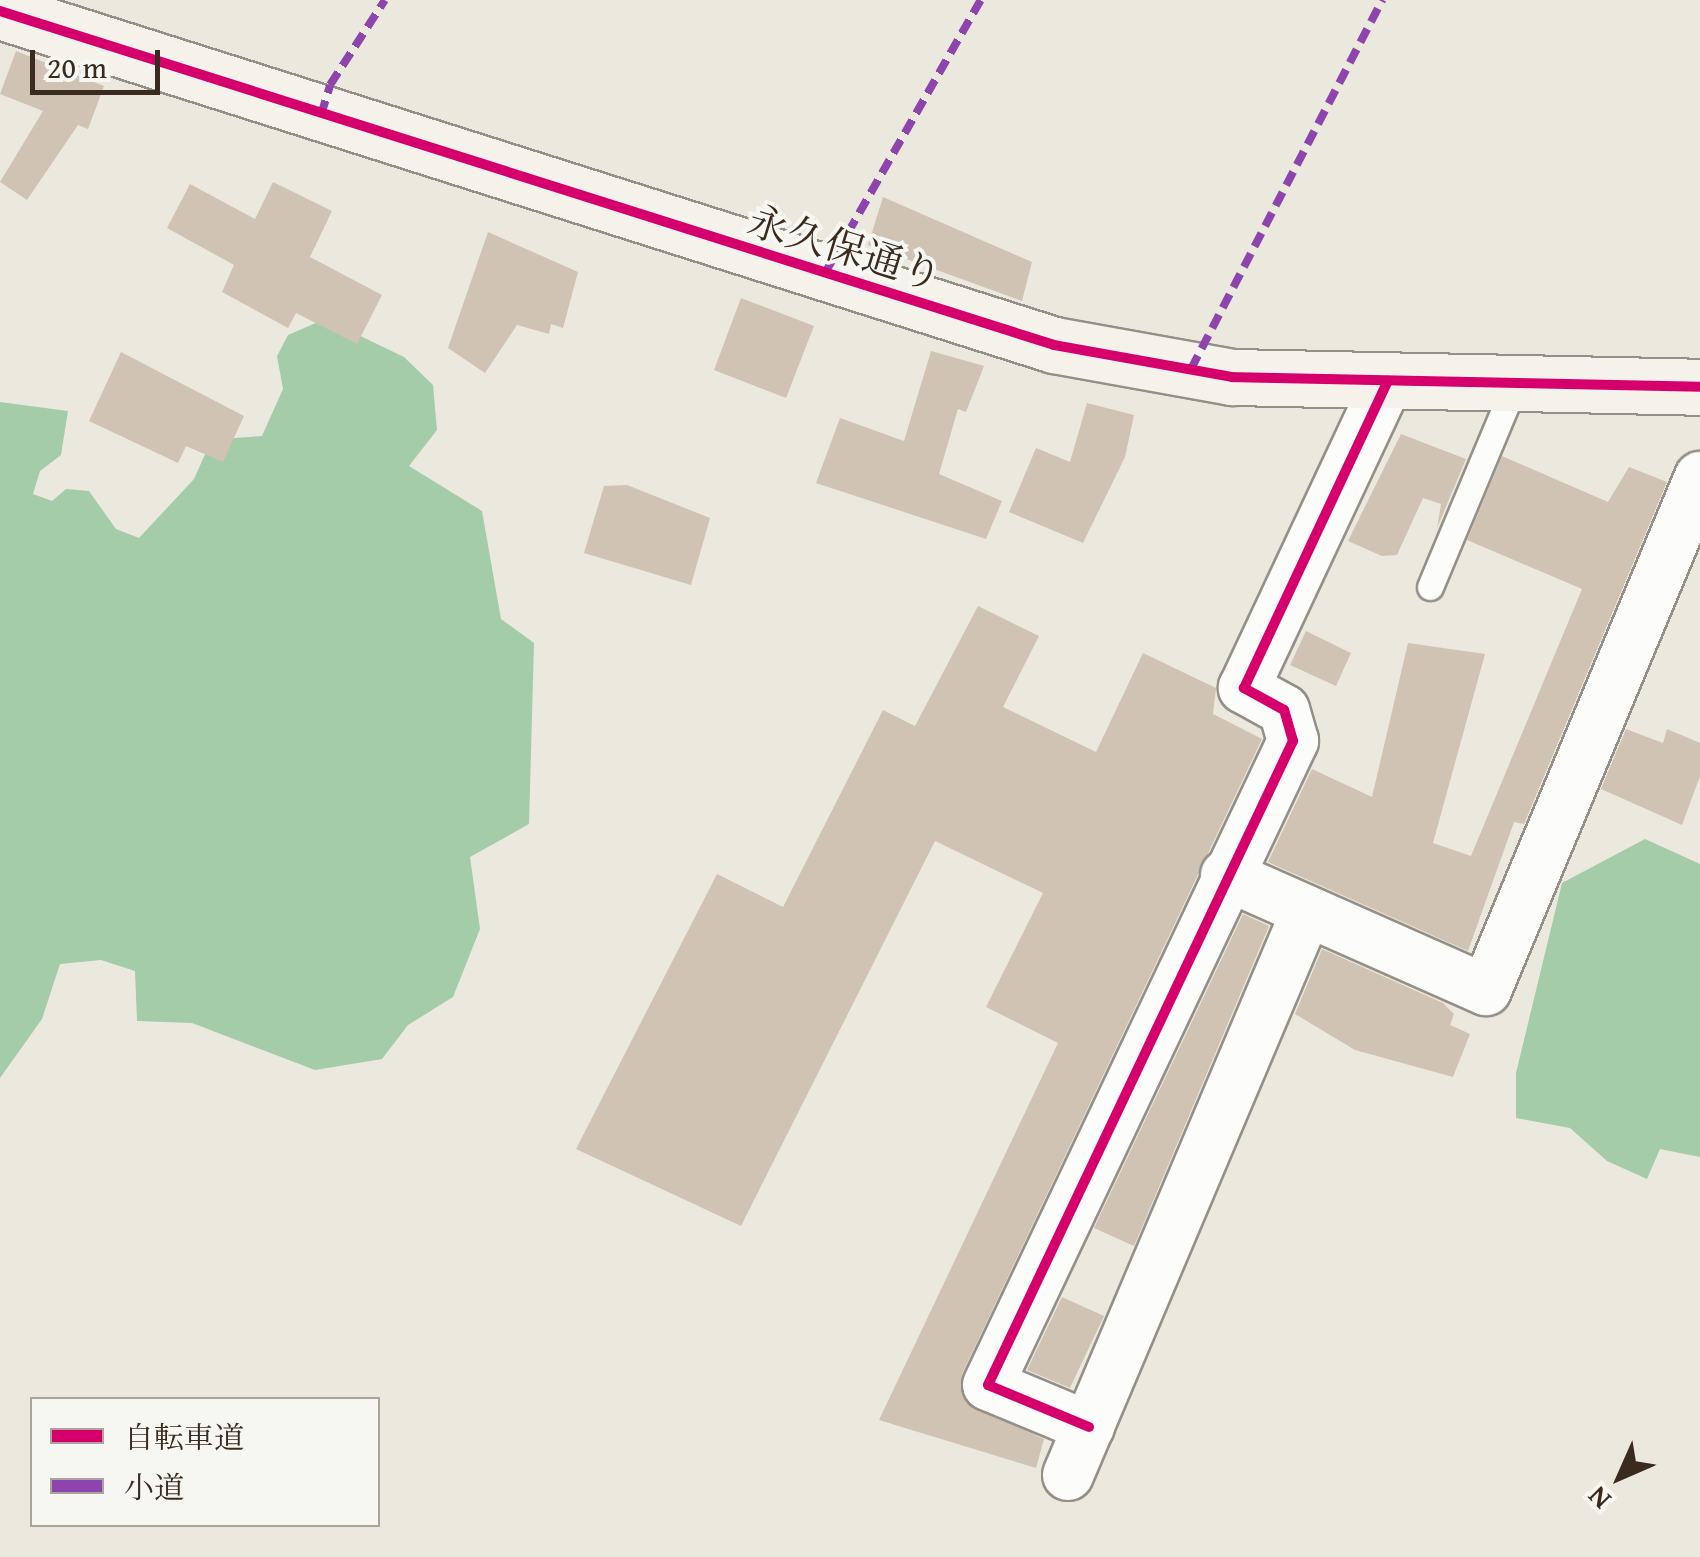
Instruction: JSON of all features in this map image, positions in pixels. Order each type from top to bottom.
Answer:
[{"type":"street","name":"永久保通り","points":[[0,11],[1054,345],[1232,376],[1700,387]]},
{"type":"street","points":[[1089,1427],[988,1385],[1226,875],[1293,741],[1284,710],[1244,688],[1388,381]]},
{"type":"street","points":[[1226,875],[1486,990],[1700,477]]},
{"type":"street","points":[[1068,1474],[1306,913]]},
{"type":"lane","points":[[1430,586],[1515,384]]},
{"type":"green space","points":[[325,319],[404,357],[433,385],[437,430],[409,466],[482,511],[501,619],[534,643],[529,824],[470,857],[480,929],[453,997],[408,1025],[382,1059],[315,1070],[192,1023],[137,1021],[135,971],[101,960],[60,964],[42,1019],[0,1078],[0,402],[68,411],[61,455],[40,471],[33,494],[52,501],[66,489],[89,491],[116,529],[139,538],[194,479],[206,452],[221,439],[262,436],[283,389],[277,356],[288,335]]},
{"type":"green space","points":[[1645,839],[1700,864],[1700,1157],[1660,1149],[1647,1179],[1607,1161],[1570,1128],[1516,1118],[1516,1073],[1562,883]]},
{"type":"building","points":[[16,51],[104,86],[88,129],[78,125],[27,200],[0,182],[43,111],[0,94]]},
{"type":"building","points":[[273,182],[332,211],[310,257],[382,295],[357,344],[296,313],[288,328],[222,292],[234,265],[167,228],[190,184],[255,219]]},
{"type":"building","points":[[883,197],[1032,262],[1022,301],[868,245]]},
{"type":"building","points":[[488,232],[578,272],[563,328],[551,324],[549,334],[517,325],[485,373],[448,348]]},
{"type":"building","points":[[741,298],[814,326],[786,398],[714,370]]},
{"type":"building","points":[[931,351],[984,366],[966,412],[958,409],[939,474],[1002,501],[986,539],[816,483],[840,418],[904,441]]},
{"type":"building","points":[[121,352],[244,416],[223,462],[186,446],[178,463],[89,421]]},
{"type":"building","points":[[1087,403],[1134,415],[1125,457],[1083,543],[1009,512],[1036,448],[1070,462]]},
{"type":"building","points":[[1401,434],[1466,459],[1437,528],[1441,504],[1423,498],[1397,555],[1382,556],[1348,541]]},
{"type":"building","points":[[1502,456],[1608,502],[1629,467],[1667,482],[1524,824],[1514,822],[1468,951],[1268,862],[1312,769],[1372,797],[1408,643],[1485,654],[1433,843],[1471,856],[1582,589],[1467,540]]},
{"type":"building","points":[[627,485],[710,518],[691,585],[584,553],[604,486]]},
{"type":"building","points":[[978,606],[1039,636],[1003,707],[1096,752],[1143,653],[1216,688],[1213,714],[1262,739],[962,1374],[966,1403],[1044,1439],[1036,1468],[879,1420],[1058,1043],[986,1007],[1043,893],[935,841],[741,1226],[576,1149],[717,874],[783,907],[883,710],[915,726]]},
{"type":"building","points":[[1306,631],[1351,653],[1336,686],[1290,665]]},
{"type":"building","points":[[1626,729],[1663,743],[1667,729],[1700,743],[1700,776],[1682,825],[1601,789]]},
{"type":"building","points":[[1243,914],[1269,926],[1134,1246],[1094,1228]]},
{"type":"building","points":[[1322,949],[1443,1003],[1454,1014],[1450,1025],[1470,1034],[1453,1077],[1355,1050],[1295,1014]]},
{"type":"building","points":[[1062,1297],[1104,1316],[1070,1388],[1027,1370]]},
{"type":"marked path","points":[[321,115],[330,85],[385,0]]},
{"type":"marked path","points":[[825,273],[981,0]]},
{"type":"marked path","points":[[1191,369],[1382,0]]},
{"type":"cycle path","points":[[0,11],[1054,345],[1232,377],[1700,387]]},
{"type":"cycle path","points":[[1089,1427],[988,1385],[1293,741],[1284,710],[1244,688],[1388,381]]}]
